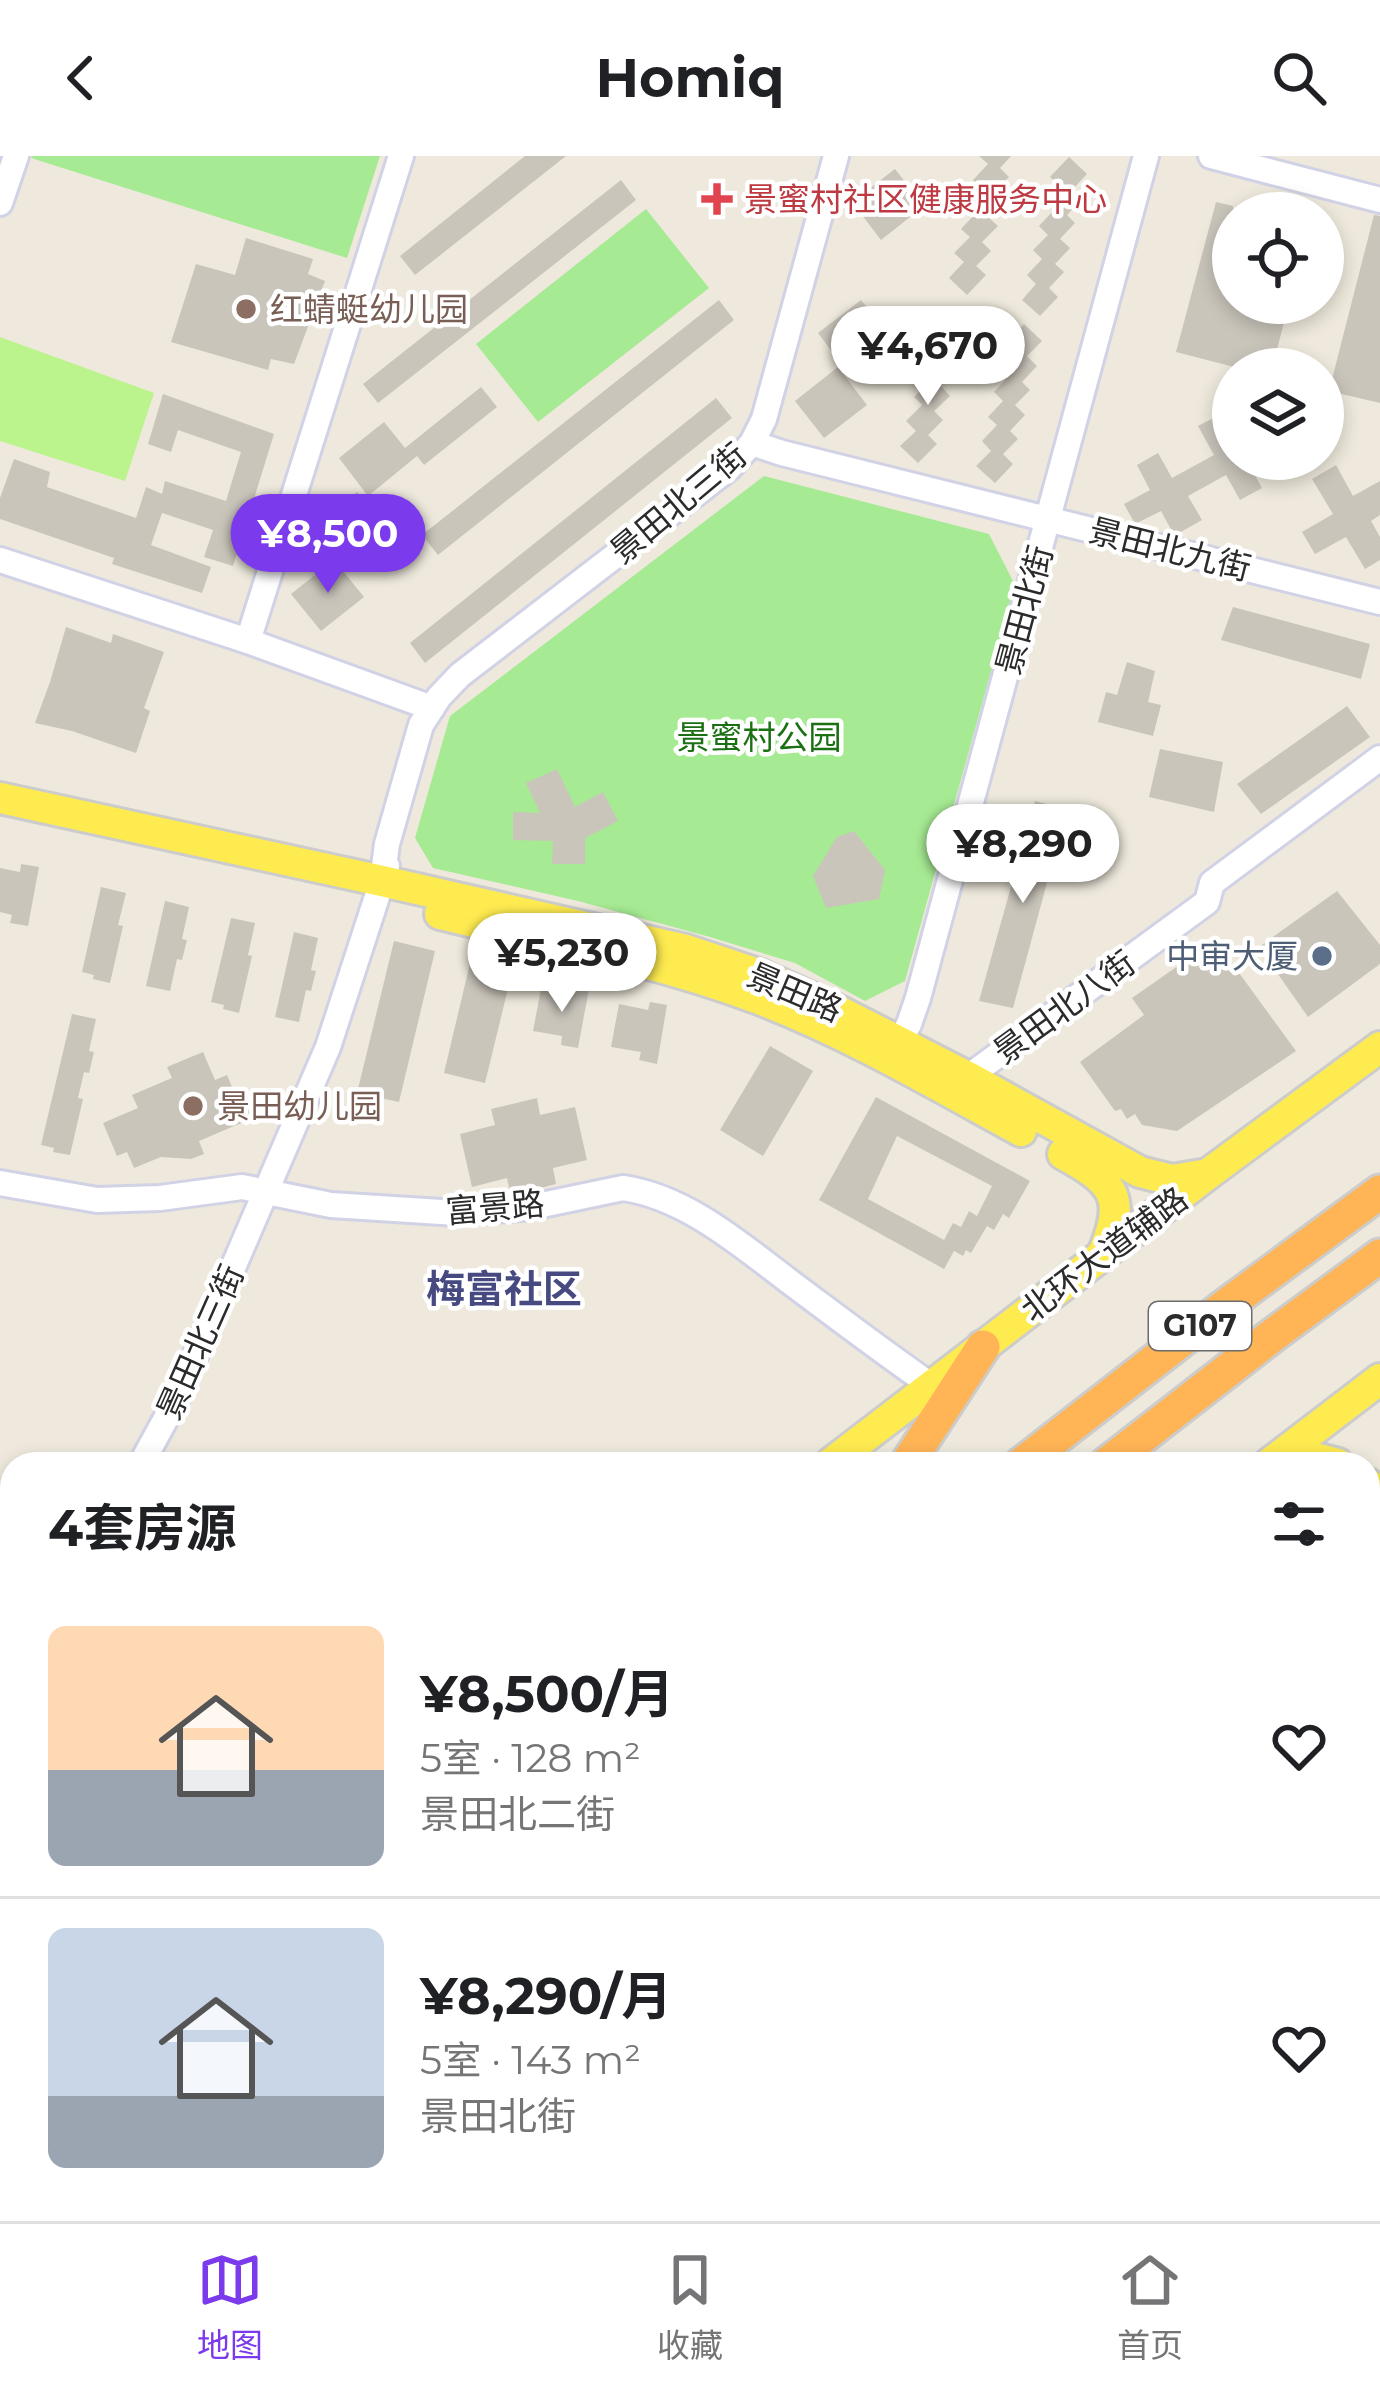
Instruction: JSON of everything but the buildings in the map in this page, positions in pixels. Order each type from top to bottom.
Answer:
[{"type":"highway","name":"G107","points":[[1037,1452],[1380,1192]]},
{"type":"highway","name":"G107","points":[[1122,1452],[1380,1256]]},
{"type":"highway","points":[[915,1452],[983,1347]]},
{"type":"main road","name":"景田路","points":[[0,798],[379,890],[724,987],[968,1077],[1148,1175],[1182,1180],[1208,1174]]},
{"type":"main road","name":"景田路","points":[[0,819],[379,890]]},
{"type":"main road","name":"北环大道辅路","points":[[846,1452],[1380,1047]]},
{"type":"main road","name":"景田路","points":[[895,1050],[1097,1174],[1112,1193],[1115,1211],[1102,1256]]},
{"type":"main road","points":[[1285,1452],[1380,1379]]},
{"type":"street","points":[[0,203],[16,156]]},
{"type":"street","points":[[248,641],[401,156]]},
{"type":"street","name":"景田北三街","points":[[148,1452],[176,1400],[328,1047],[395,845],[432,708],[460,675],[729,468],[752,443],[764,419],[836,156]]},
{"type":"street","name":"景田北街","points":[[895,1050],[918,998],[1146,156]]},
{"type":"street","points":[[1211,156],[1380,200]]},
{"type":"street","name":"景田北九街","points":[[752,443],[1380,602]]},
{"type":"street","points":[[0,560],[248,641],[432,708]]},
{"type":"street","name":"景田北八街","points":[[968,1077],[1207,902],[1212,883],[1380,758]]},
{"type":"street","name":"富景路","points":[[0,1184],[97,1200],[160,1198],[242,1187],[331,1205],[457,1214],[532,1207],[622,1188],[640,1190],[676,1204],[734,1239],[932,1386]]},
{"type":"green space","points":[[32,156],[380,156],[347,258]]},
{"type":"green space","points":[[646,209],[709,288],[538,422],[476,344]]},
{"type":"green space","points":[[0,337],[154,393],[125,481],[0,441]]},
{"type":"green space","name":"景蜜村公园","points":[[764,476],[989,534],[1015,585],[905,981],[865,1001],[795,963],[578,901],[433,868],[415,838],[450,716]]},
{"type":"place","name":"景蜜村社区健康服务中心","points":[[717,199]]},
{"type":"place","name":"红蜻蜓幼儿园","points":[[246,309]]},
{"type":"place","name":"中审大厦","points":[[1322,956]]},
{"type":"place","name":"景田幼儿园","points":[[193,1106]]},
{"type":"district","name":"梅富社区","points":[[504,1289]]}]
